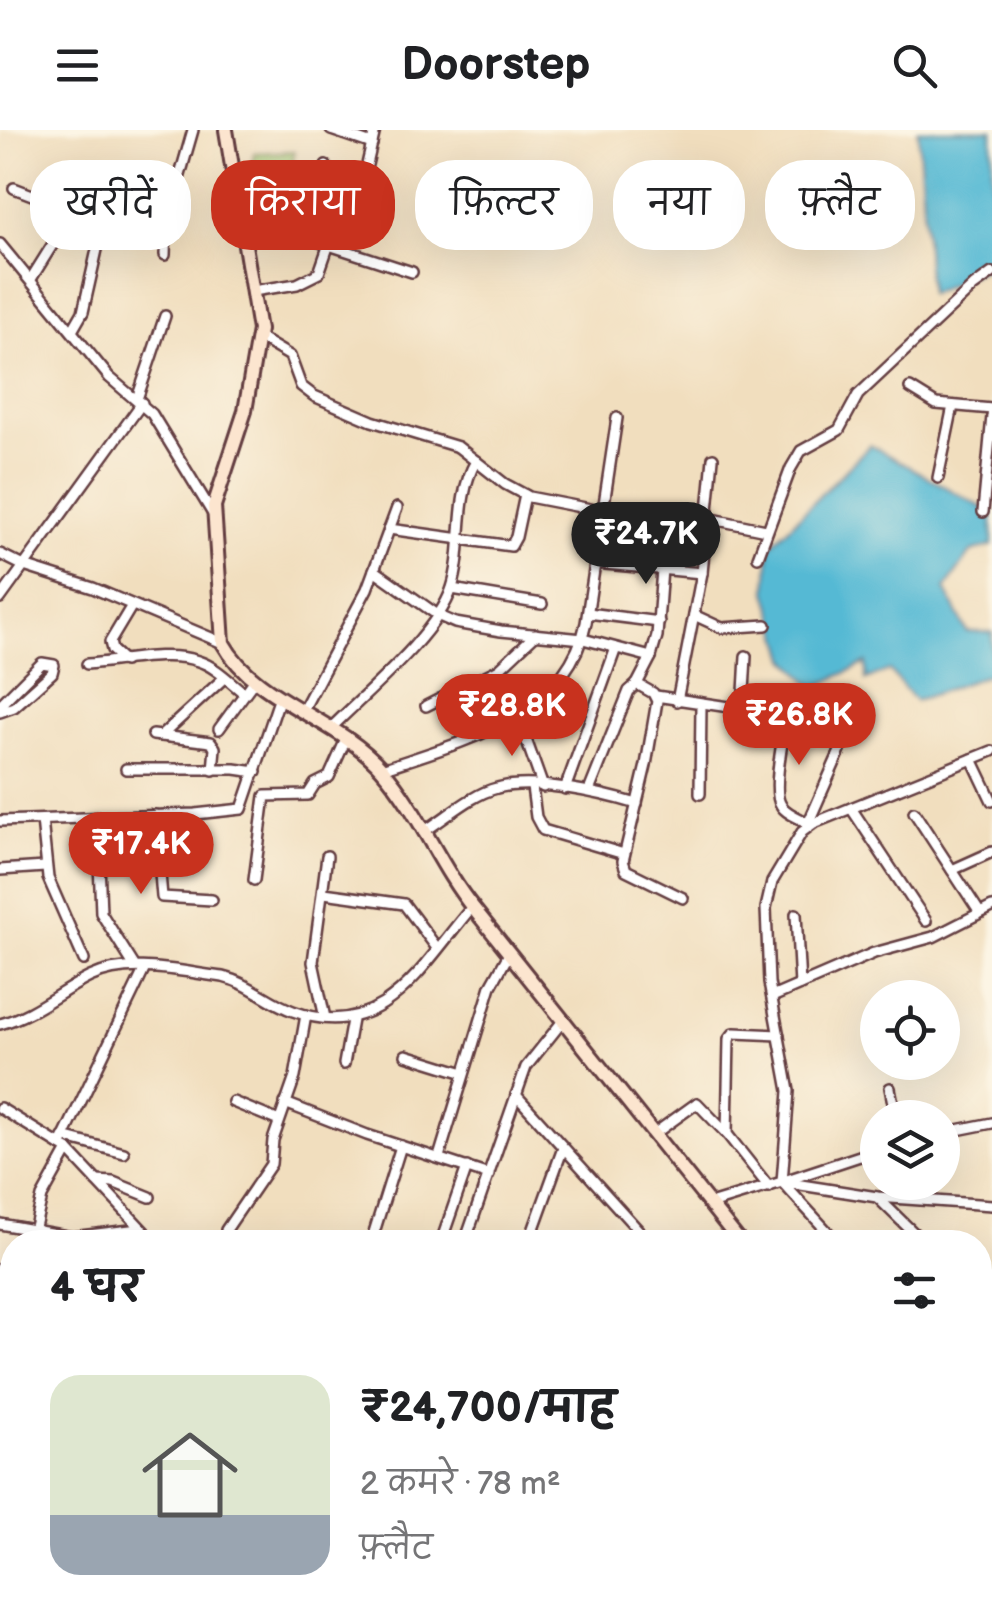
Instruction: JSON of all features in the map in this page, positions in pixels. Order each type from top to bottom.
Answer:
[{"type":"main road","points":[[226,130],[231,160]]},
{"type":"main road","points":[[245,250],[258,337],[246,411],[213,514],[223,643],[232,660],[254,681],[347,737],[382,769],[472,907],[731,1230]]},
{"type":"street","points":[[164,255],[166,224],[193,130]]},
{"type":"street","points":[[330,130],[372,144]]},
{"type":"street","points":[[368,160],[375,130]]},
{"type":"street","points":[[14,188],[58,204],[62,213],[56,239],[31,280]]},
{"type":"street","points":[[0,244],[109,376],[140,401],[158,423],[213,514]]},
{"type":"street","points":[[72,331],[84,312],[98,250]]},
{"type":"street","points":[[253,291],[311,280],[319,273],[326,250]]},
{"type":"street","points":[[346,250],[412,272]]},
{"type":"street","points":[[758,557],[801,452],[839,430],[858,395],[992,273]]},
{"type":"street","points":[[0,599],[140,401],[165,316]]},
{"type":"street","points":[[258,337],[290,356],[302,386],[314,396],[372,421],[444,442],[540,501],[654,518],[708,518],[766,530]]},
{"type":"street","points":[[910,388],[936,404],[992,412],[983,512]]},
{"type":"street","points":[[938,478],[953,406]]},
{"type":"street","points":[[382,769],[467,740],[518,717],[540,700],[583,639],[617,418]]},
{"type":"street","points":[[677,700],[702,573],[712,458]]},
{"type":"street","points":[[332,727],[439,616],[452,588],[465,482],[476,462]]},
{"type":"street","points":[[389,530],[511,546],[525,494]]},
{"type":"street","points":[[303,710],[374,570],[398,508]]},
{"type":"street","points":[[2,557],[93,588],[223,643]]},
{"type":"street","points":[[594,562],[702,573]]},
{"type":"street","points":[[589,791],[629,690],[651,657],[662,569]]},
{"type":"street","points":[[374,570],[439,616],[461,625],[583,639],[651,657]]},
{"type":"street","points":[[452,588],[542,604]]},
{"type":"street","points":[[124,661],[112,650],[110,642],[131,607]]},
{"type":"street","points":[[588,613],[658,622]]},
{"type":"street","points":[[694,615],[722,628],[766,624]]},
{"type":"street","points":[[426,706],[499,669],[536,634]]},
{"type":"street","points":[[565,789],[616,648]]},
{"type":"street","points":[[743,710],[746,656]]},
{"type":"street","points":[[87,664],[192,659],[204,663],[244,693]]},
{"type":"street","points":[[42,663],[54,666],[52,673],[14,707],[0,709],[42,663]]},
{"type":"street","points":[[214,770],[215,748],[211,742],[157,735],[224,678]]},
{"type":"street","points":[[220,729],[254,681]]},
{"type":"street","points":[[636,684],[656,696],[822,723],[841,740],[840,751],[807,826],[767,895],[765,922],[772,997],[790,1090],[782,1182],[826,1230]]},
{"type":"street","points":[[0,807],[0,821],[242,809],[280,696]]},
{"type":"street","points":[[656,696],[624,854],[626,870],[684,898]]},
{"type":"street","points":[[700,794],[701,704]]},
{"type":"street","points":[[787,715],[780,755],[779,801],[807,826]]},
{"type":"street","points":[[518,717],[538,787],[536,818],[543,830],[624,854]]},
{"type":"street","points":[[254,880],[265,796],[308,795],[316,784],[330,777],[347,737]]},
{"type":"street","points":[[807,826],[992,751]]},
{"type":"street","points":[[972,760],[992,801]]},
{"type":"street","points":[[126,769],[256,772]]},
{"type":"street","points":[[423,832],[496,788],[589,791],[636,804]]},
{"type":"street","points":[[851,808],[926,921]]},
{"type":"street","points":[[914,812],[980,914]]},
{"type":"street","points":[[154,815],[162,897],[212,900]]},
{"type":"street","points":[[42,820],[45,867],[84,960]]},
{"type":"street","points":[[952,870],[992,852]]},
{"type":"street","points":[[325,1018],[313,962],[327,856]]},
{"type":"street","points":[[98,862],[101,913],[140,968]]},
{"type":"street","points":[[0,870],[45,867]]},
{"type":"street","points":[[324,893],[404,904],[437,948]]},
{"type":"street","points":[[0,1024],[32,1013],[93,975],[140,968],[237,980],[306,1015],[352,1020],[394,998],[472,907]]},
{"type":"street","points":[[772,997],[874,953],[933,937],[992,907]]},
{"type":"street","points":[[796,914],[800,985]]},
{"type":"street","points":[[438,1157],[491,986],[509,954]]},
{"type":"street","points":[[34,1230],[42,1197],[140,968]]},
{"type":"street","points":[[226,1230],[272,1164],[273,1140],[294,1077],[306,1015]]},
{"type":"street","points":[[344,1064],[352,1020]]},
{"type":"street","points":[[469,1230],[526,1067],[562,1022]]},
{"type":"street","points":[[727,1134],[730,1035],[779,1035]]},
{"type":"street","points":[[406,1055],[464,1073]]},
{"type":"street","points":[[890,1088],[892,1100]]},
{"type":"street","points":[[516,1095],[637,1230]]},
{"type":"street","points":[[233,1102],[279,1121]]},
{"type":"street","points":[[286,1103],[489,1174]]},
{"type":"street","points":[[654,1134],[697,1103],[769,1187]]},
{"type":"street","points":[[0,1108],[64,1144],[139,1229]]},
{"type":"street","points":[[960,1129],[992,1123]]},
{"type":"street","points":[[64,1144],[124,1153]]},
{"type":"street","points":[[375,1230],[401,1146]]},
{"type":"street","points":[[533,1230],[564,1148]]},
{"type":"street","points":[[710,1204],[860,1156]]},
{"type":"street","points":[[445,1230],[467,1167]]},
{"type":"street","points":[[97,1181],[114,1182],[150,1197]]},
{"type":"street","points":[[782,1182],[860,1193]]},
{"type":"street","points":[[882,1200],[911,1230]]},
{"type":"street","points":[[935,1200],[992,1204]]},
{"type":"street","points":[[0,1224],[29,1230]]},
{"type":"street","points":[[132,1230],[139,1229]]},
{"type":"green space","points":[[294,151],[294,160],[254,160],[254,153]]},
{"type":"water","points":[[918,130],[992,130],[992,265],[929,294]]},
{"type":"water","points":[[870,445],[992,513],[992,546],[971,552],[945,589],[967,632],[992,632],[992,673],[915,701],[889,670],[866,680],[866,663],[814,688],[787,658],[767,591],[770,546]]}]
